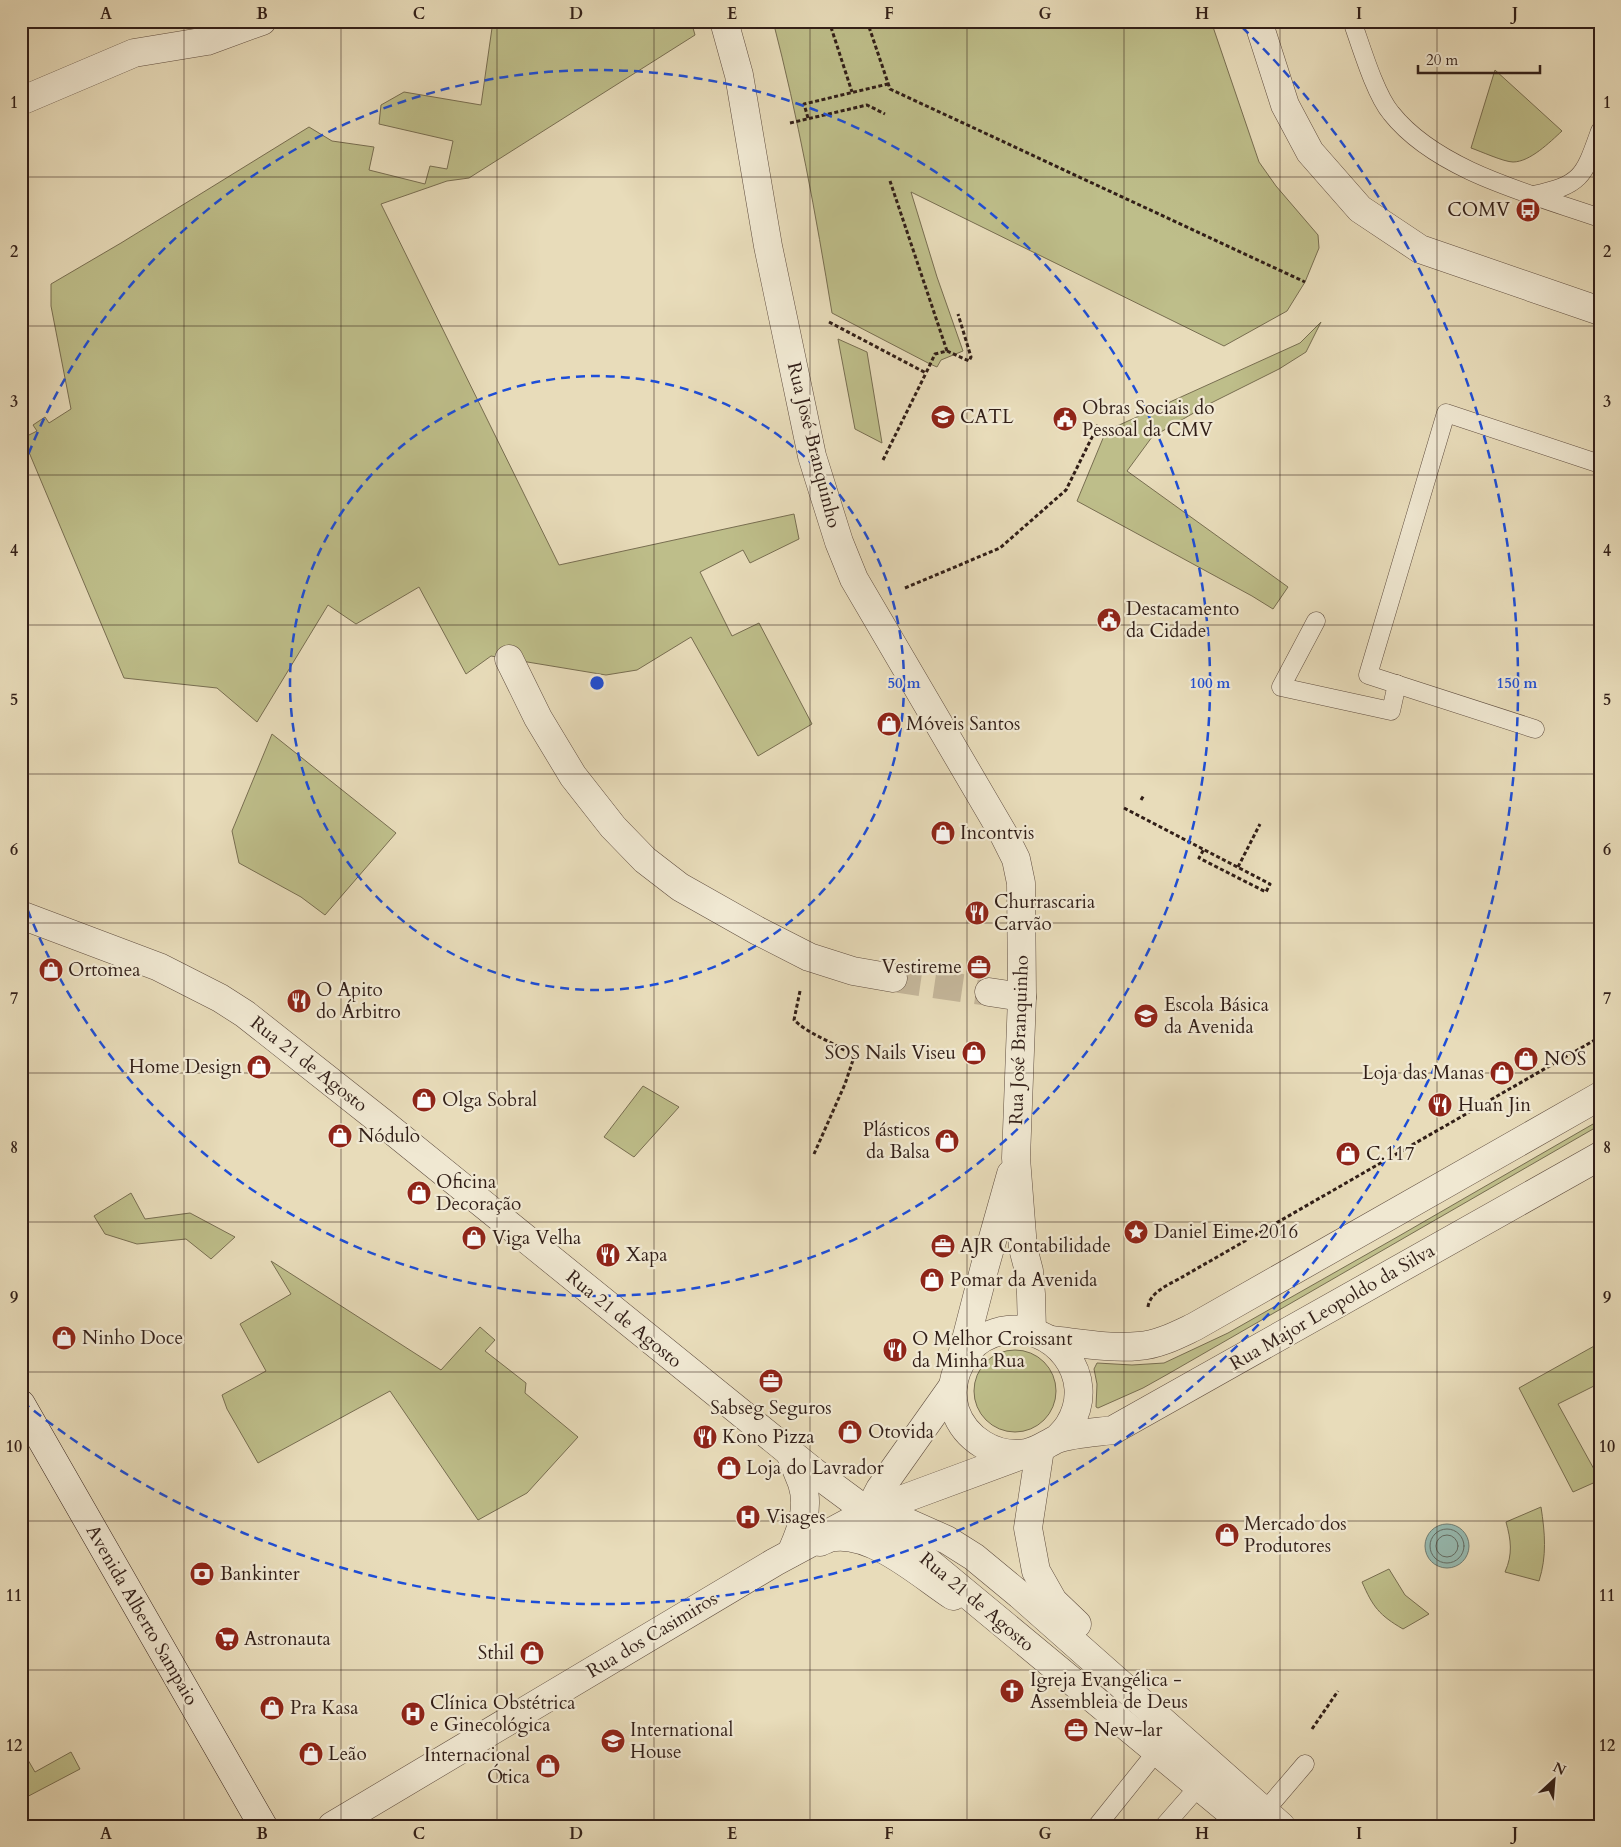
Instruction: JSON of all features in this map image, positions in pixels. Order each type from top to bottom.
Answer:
[{"type":"street","points":[[21,101],[134,53],[207,41],[262,21]]},
{"type":"street","name":"Rua José Branquinho","points":[[724,21],[739,75],[772,265],[812,456],[825,502],[854,579],[1004,835],[1016,859],[1021,883],[1022,997],[1016,1158],[1023,1248],[1029,1271],[1031,1294],[1042,1336]]},
{"type":"street","points":[[1258,21],[1285,105],[1310,152],[1360,209],[1420,249],[1600,311]]},
{"type":"street","points":[[509,659],[538,718],[573,776],[613,827],[645,860],[680,887],[809,957],[853,970],[893,978]]},
{"type":"street","name":"Rua 21 de Agosto","points":[[21,915],[160,967],[220,998],[245,1014],[383,1123],[790,1453],[868,1512],[1054,1666],[1152,1756]]},
{"type":"street","points":[[989,992],[1022,997]]},
{"type":"street","points":[[868,1512],[875,1498],[973,1345],[991,1333],[1011,1329],[1092,1345],[1140,1346],[1174,1336],[1194,1327],[1600,1096]]},
{"type":"street","name":"Rua Major Leopoldo da Silva","points":[[956,1373],[953,1402],[958,1418],[967,1432],[979,1443],[993,1450],[1009,1454],[1113,1430],[1600,1156]]},
{"type":"street","name":"Rua José Branquinho","points":[[956,1373],[984,1266],[1016,1158]]},
{"type":"street","points":[[1041,1447],[1069,1425],[1077,1407],[1078,1388],[1074,1370],[1065,1353],[1042,1336]]},
{"type":"street","name":"Avenida Alberto Sampaio","points":[[21,1404],[263,1826]]},
{"type":"street","name":"Rua 21 de Agosto","points":[[1041,1447],[1028,1528],[1036,1571],[1053,1601],[1187,1722],[1203,1741],[1206,1776]]},
{"type":"street","name":"Rua Major Leopoldo da Silva","points":[[868,1512],[1041,1447]]},
{"type":"street","points":[[790,1453],[802,1484],[805,1516],[801,1531],[791,1553]]},
{"type":"street","name":"Rua 21 de Agosto","points":[[868,1512],[912,1568],[946,1598],[1152,1756],[1206,1776]]},
{"type":"street","name":"Rua 21 de Agosto","points":[[868,1512],[902,1520],[947,1540],[974,1557],[1206,1776],[1264,1821]]},
{"type":"street","name":"Rua dos Casimiros","points":[[332,1826],[791,1553],[868,1512]]},
{"type":"street","name":"Rua dos Casimiros","points":[[791,1553],[834,1537],[850,1537],[887,1550],[1054,1666]]},
{"type":"lane","points":[[1352,21],[1382,97],[1390,112],[1410,134],[1438,155],[1461,167],[1532,195],[1600,218]]},
{"type":"lane","points":[[1532,195],[1558,190],[1576,180],[1589,162],[1600,131]]},
{"type":"lane","points":[[1534,729],[1368,674],[1446,413],[1600,464]]},
{"type":"lane","points":[[1316,621],[1281,687],[1391,711],[1397,684]]},
{"type":"lane","points":[[1098,1826],[1152,1756]]},
{"type":"lane","points":[[1264,1821],[1305,1764]]},
{"type":"lane","points":[[1164,1826],[1206,1776]]},
{"type":"path","points":[[829,21],[852,92]]},
{"type":"path","points":[[867,21],[890,89],[1305,282]]},
{"type":"path","points":[[808,118],[804,104],[888,84]]},
{"type":"path","points":[[790,123],[867,104],[884,114]]},
{"type":"path","points":[[890,181],[947,351]]},
{"type":"path","points":[[883,460],[935,354],[947,351],[969,361],[971,357],[958,314]]},
{"type":"path","points":[[829,322],[926,373]]},
{"type":"path","points":[[905,588],[1000,548],[1066,490],[1098,426]]},
{"type":"path","points":[[1141,800],[1144,795]]},
{"type":"path","points":[[1124,808],[1204,849],[1270,884],[1266,892],[1199,858],[1204,849]]},
{"type":"path","points":[[1238,867],[1260,824]]},
{"type":"path","points":[[809,957],[794,1020],[802,1028],[846,1050],[854,1057],[846,1084],[814,1154]]},
{"type":"path","points":[[1150,1312],[1148,1307],[1149,1300],[1155,1294],[1600,1038]]},
{"type":"path","points":[[1312,1729],[1338,1691]]},
{"type":"green space","points":[[493,21],[691,21],[695,35],[469,178],[447,181],[381,204],[559,565],[794,514],[799,539],[750,563],[743,550],[700,572],[732,636],[759,623],[812,724],[758,756],[691,637],[637,670],[606,675],[491,656],[466,674],[419,587],[356,624],[328,605],[257,722],[217,688],[124,678],[23,438],[37,431],[33,425],[45,417],[49,423],[71,409],[51,306],[51,284],[309,127],[332,141],[374,147],[369,170],[425,184],[430,166],[447,169],[453,141],[379,124],[381,105],[404,92],[481,105]]},
{"type":"green space","points":[[773,21],[1211,21],[1259,162],[1276,186],[1318,235],[1319,248],[1305,282],[1287,311],[1224,346],[911,192],[937,277],[963,351],[941,360],[937,367],[930,364],[832,313],[806,166],[791,93]]},
{"type":"green space","points":[[1495,70],[1562,131],[1539,151],[1526,159],[1513,162],[1471,148]]},
{"type":"green space","points":[[1321,322],[1306,352],[1279,369],[1211,403],[1152,437],[1127,471],[1288,587],[1273,609],[1077,501],[1106,431],[1300,343]]},
{"type":"green space","points":[[838,339],[867,352],[882,443],[855,429]]},
{"type":"green space","points":[[272,734],[396,833],[325,915],[301,897],[239,863],[232,831]]},
{"type":"green space","points":[[643,1086],[679,1107],[634,1157],[604,1137]]},
{"type":"green space","points":[[1600,1120],[1600,1125],[1168,1374],[1143,1388],[1098,1408],[1096,1407],[1097,1384],[1094,1369],[1097,1363],[1132,1365],[1164,1363],[1228,1333]]},
{"type":"green space","points":[[131,1193],[145,1219],[190,1213],[235,1237],[211,1259],[186,1239],[137,1244],[105,1234],[94,1216]]},
{"type":"green space","points":[[271,1261],[441,1370],[480,1327],[495,1340],[485,1351],[526,1383],[525,1393],[578,1437],[527,1493],[478,1520],[390,1391],[258,1463],[227,1409],[222,1395],[266,1371],[240,1324],[291,1294]]},
{"type":"green space","points":[[1596,1345],[1600,1352],[1600,1383],[1558,1404],[1600,1480],[1573,1492],[1519,1388]]},
{"type":"green space","points":[[1015,1350],[1031,1353],[1044,1362],[1053,1375],[1056,1391],[1053,1407],[1044,1420],[1031,1429],[1015,1432],[999,1429],[986,1420],[977,1407],[974,1391],[977,1375],[986,1362],[999,1353]]},
{"type":"green space","points":[[1541,1507],[1545,1544],[1542,1572],[1539,1581],[1505,1572],[1510,1547],[1506,1522]]},
{"type":"green space","points":[[1389,1569],[1405,1595],[1429,1614],[1403,1629],[1382,1615],[1362,1582]]},
{"type":"green space","points":[[21,1748],[35,1772],[71,1752],[80,1769],[21,1800]]},
{"type":"water","points":[[1443,1524],[1451,1524],[1463,1530],[1469,1546],[1463,1562],[1451,1568],[1443,1568],[1431,1562],[1425,1550],[1425,1542],[1431,1530]]},
{"type":"tunnel","points":[[893,978],[989,992]]},
{"type":"place","name":"COMV","points":[[1528,210]]},
{"type":"place","name":"CATL","points":[[943,417]]},
{"type":"place","name":"Obras Sociais do Pessoal da CMV","points":[[1065,419]]},
{"type":"place","name":"Destacamento da Cidade","points":[[1109,620]]},
{"type":"place","name":"Móveis Santos","points":[[889,724]]},
{"type":"place","name":"Incontvis","points":[[943,833]]},
{"type":"place","name":"Churrascaria Carvão","points":[[977,913]]},
{"type":"place","name":"Vestireme","points":[[979,967]]},
{"type":"place","name":"Ortomea","points":[[51,970]]},
{"type":"place","name":"O Apito do Árbitro","points":[[299,1001]]},
{"type":"place","name":"Escola Básica da Avenida","points":[[1146,1016]]},
{"type":"place","name":"SOS Nails Viseu","points":[[974,1053]]},
{"type":"place","name":"NOS","points":[[1526,1059]]},
{"type":"place","name":"Home Design","points":[[259,1067]]},
{"type":"place","name":"Loja das Manas","points":[[1502,1073]]},
{"type":"place","name":"Olga Sobral","points":[[424,1100]]},
{"type":"place","name":"Huan Jin","points":[[1440,1105]]},
{"type":"place","name":"Nódulo","points":[[340,1136]]},
{"type":"place","name":"Plásticos da Balsa","points":[[947,1141]]},
{"type":"place","name":"C.117","points":[[1348,1154]]},
{"type":"place","name":"Oficina Decoração","points":[[419,1193]]},
{"type":"place","name":"Daniel Eime 2016","points":[[1136,1232]]},
{"type":"place","name":"Viga Velha","points":[[474,1238]]},
{"type":"place","name":"AJR Contabilidade","points":[[943,1246]]},
{"type":"place","name":"Xapa","points":[[608,1255]]},
{"type":"place","name":"Pomar da Avenida","points":[[932,1280]]},
{"type":"place","name":"Ninho Doce","points":[[64,1338]]},
{"type":"place","name":"O Melhor Croissant da Minha Rua","points":[[895,1350]]},
{"type":"place","name":"Sabseg Seguros","points":[[771,1381]]},
{"type":"place","name":"Otovida","points":[[850,1432]]},
{"type":"place","name":"Kono Pizza","points":[[705,1437]]},
{"type":"place","name":"Loja do Lavrador","points":[[729,1468]]},
{"type":"place","name":"Visages","points":[[748,1517]]},
{"type":"place","name":"Mercado dos Produtores","points":[[1227,1535]]},
{"type":"place","name":"Bankinter","points":[[202,1574]]},
{"type":"place","name":"Astronauta","points":[[227,1639]]},
{"type":"place","name":"Sthil","points":[[532,1653]]},
{"type":"place","name":"Igreja Evangélica - Assembleia de Deus","points":[[1012,1691]]},
{"type":"place","name":"Pra Kasa","points":[[272,1708]]},
{"type":"place","name":"Clínica Obstétrica e Ginecológica","points":[[413,1714]]},
{"type":"place","name":"New-lar","points":[[1076,1730]]},
{"type":"place","name":"International House","points":[[613,1741]]},
{"type":"place","name":"Leão","points":[[311,1754]]},
{"type":"place","name":"Internacional Ótica","points":[[548,1766]]}]
